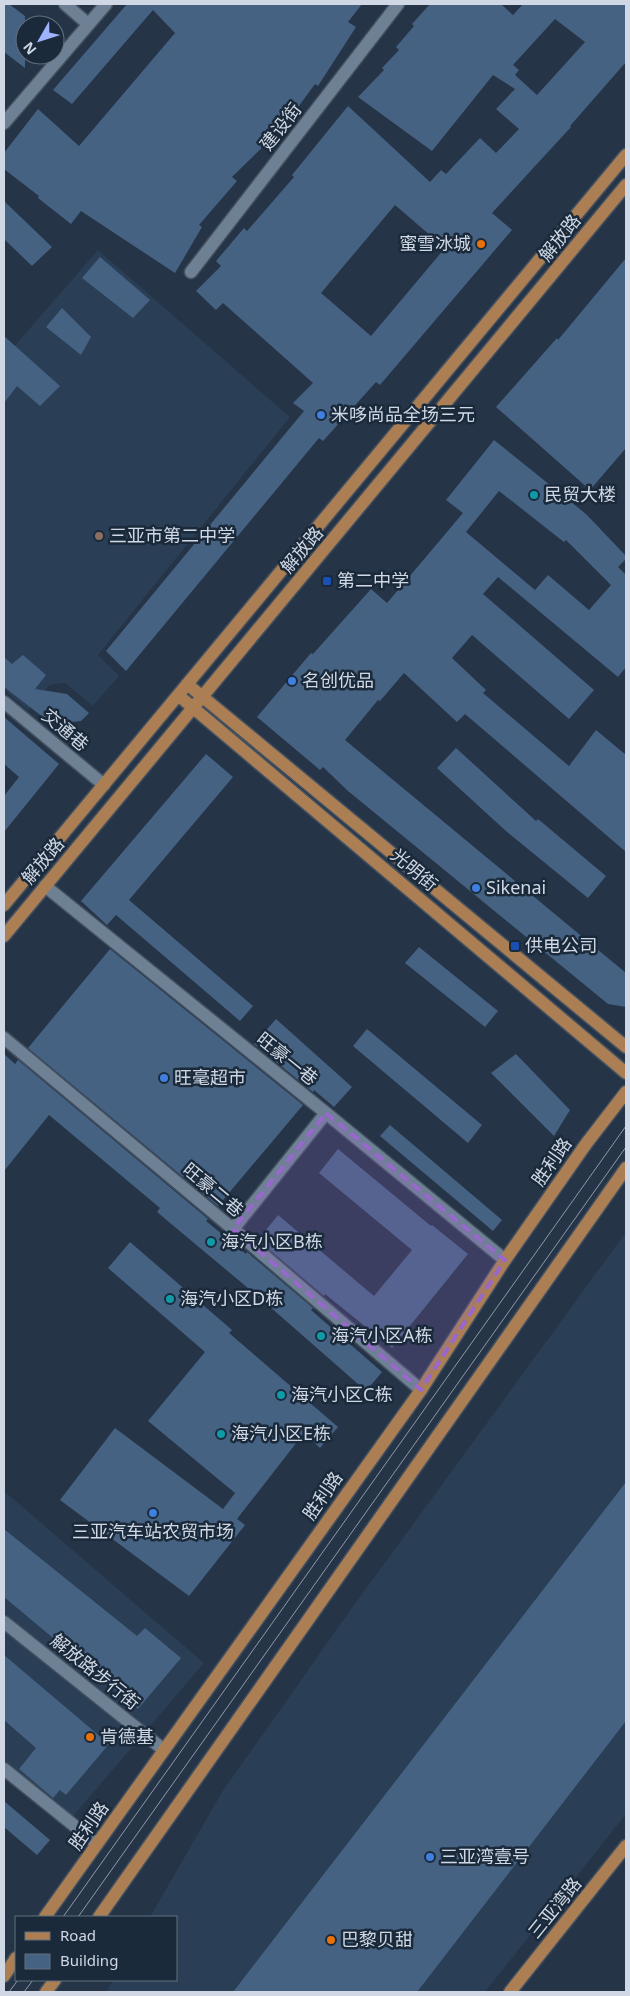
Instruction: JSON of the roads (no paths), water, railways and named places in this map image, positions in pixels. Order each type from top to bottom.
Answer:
[{"type":"main road","name":"解放路","points":[[4,905],[626,155]]},
{"type":"main road","name":"解放路","points":[[4,936],[626,185]]},
{"type":"main road","name":"光明街","points":[[187,684],[626,1047]]},
{"type":"main road","name":"光明街","points":[[178,695],[626,1073]]},
{"type":"main road","name":"胜利路","points":[[46,1916],[420,1390],[505,1260],[586,1144],[626,1092]]},
{"type":"main road","points":[[99,1916],[626,1168]]},
{"type":"main road","name":"三亚湾路","points":[[510,1992],[626,1846]]},
{"type":"main road","points":[[4,1976],[15,1960]]},
{"type":"main road","points":[[46,1992],[53,1981]]},
{"type":"street","points":[[65,4],[88,24]]},
{"type":"street","points":[[4,123],[106,4]]},
{"type":"street","name":"建设街","points":[[191,272],[398,4]]},
{"type":"street","name":"交通巷","points":[[4,702],[104,785]]},
{"type":"street","name":"旺豪一巷","points":[[45,886],[505,1260]]},
{"type":"street","name":"旺豪二巷","points":[[4,1038],[233,1229],[420,1390]]},
{"type":"street","points":[[233,1229],[326,1113]]},
{"type":"street","name":"解放路步行街","points":[[4,1622],[164,1750]]},
{"type":"street","points":[[4,1768],[97,1844]]},
{"type":"tram line","points":[[64,1916],[626,1126]]},
{"type":"tram line","points":[[79,1916],[626,1147]]},
{"type":"tram line","points":[[9,1992],[17,1981]]},
{"type":"tram line","points":[[24,1992],[32,1981]]},
{"type":"place","name":"蜜雪冰城","points":[[481,244]]},
{"type":"place","name":"米哆尚品全场三元","points":[[321,415]]},
{"type":"place","name":"民贸大楼","points":[[534,495]]},
{"type":"place","name":"三亚市第二中学","points":[[99,536]]},
{"type":"place","name":"第二中学","points":[[327,581]]},
{"type":"place","name":"名创优品","points":[[292,681]]},
{"type":"place","name":"Sikenai","points":[[476,888]]},
{"type":"place","name":"供电公司","points":[[515,946]]},
{"type":"place","name":"旺毫超市","points":[[164,1078]]},
{"type":"place","name":"海汽小区B栋","points":[[211,1242]]},
{"type":"place","name":"海汽小区D栋","points":[[170,1299]]},
{"type":"place","name":"海汽小区A栋","points":[[321,1336]]},
{"type":"place","name":"海汽小区C栋","points":[[281,1395]]},
{"type":"place","name":"海汽小区E栋","points":[[221,1434]]},
{"type":"place","name":"三亚汽车站农贸市场","points":[[153,1513]]},
{"type":"place","name":"肯德基","points":[[90,1737]]},
{"type":"place","name":"三亚湾壹号","points":[[430,1857]]},
{"type":"place","name":"巴黎贝甜","points":[[331,1940]]}]
